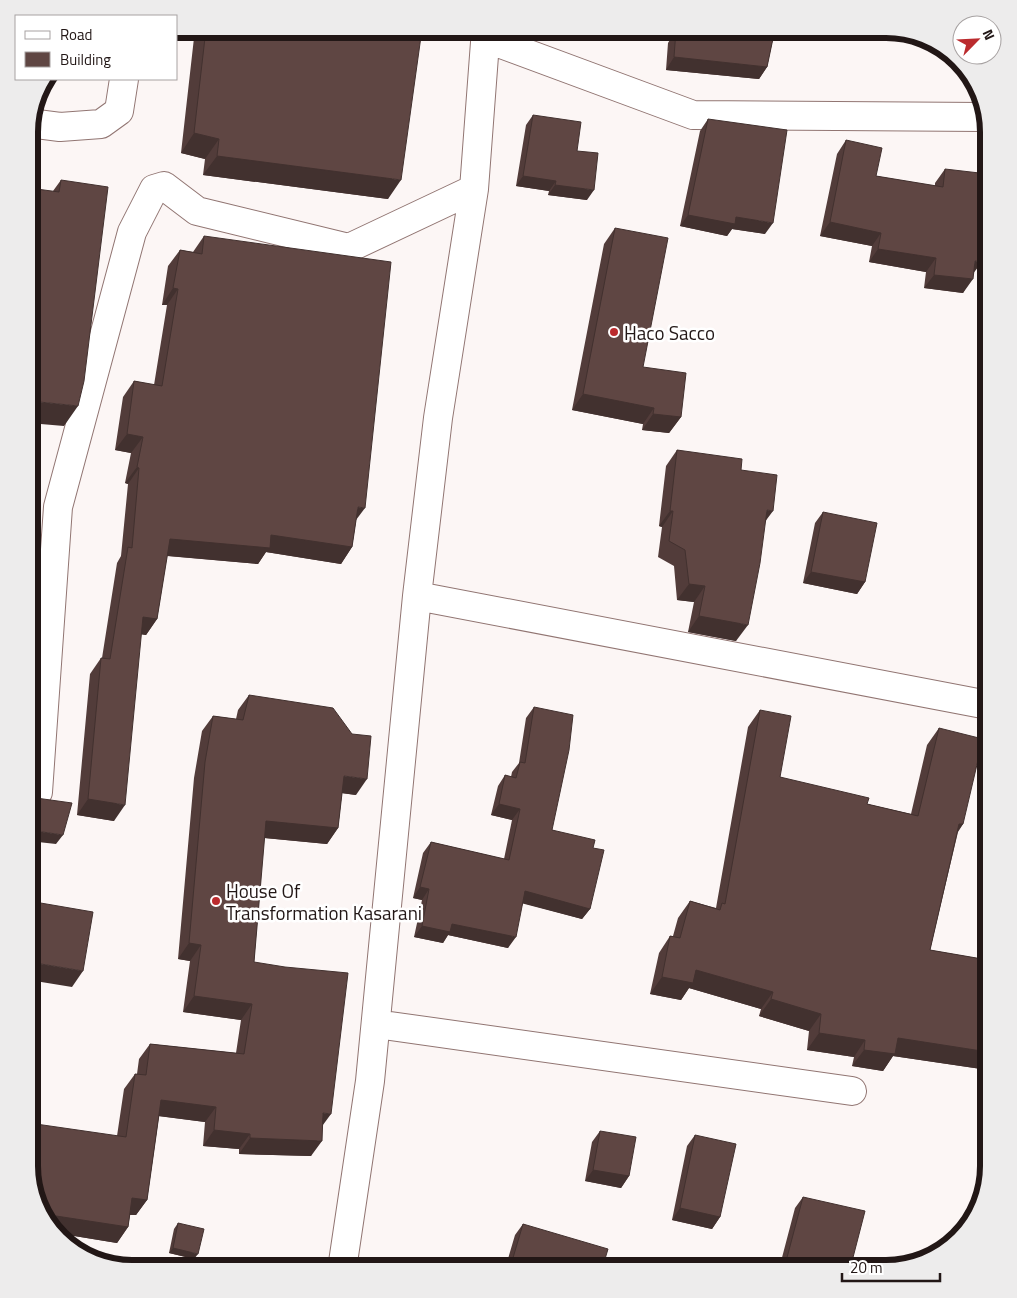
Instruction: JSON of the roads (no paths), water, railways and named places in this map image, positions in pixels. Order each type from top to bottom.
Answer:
[{"type":"street","points":[[343,1260],[376,1024],[417,596],[438,418],[474,189],[486,38]]},
{"type":"street","points":[[496,38],[693,115],[978,117]]},
{"type":"street","points":[[38,124],[60,127],[101,124],[119,111],[124,80]]},
{"type":"street","points":[[38,792],[58,507],[132,232],[154,189],[164,186],[197,211],[349,248],[474,189]]},
{"type":"street","points":[[417,596],[980,703]]},
{"type":"street","points":[[376,1024],[852,1091]]},
{"type":"place","name":"Haco Sacco","points":[[614,332]]},
{"type":"place","name":"House Of Transformation Kasarani","points":[[216,901]]}]
